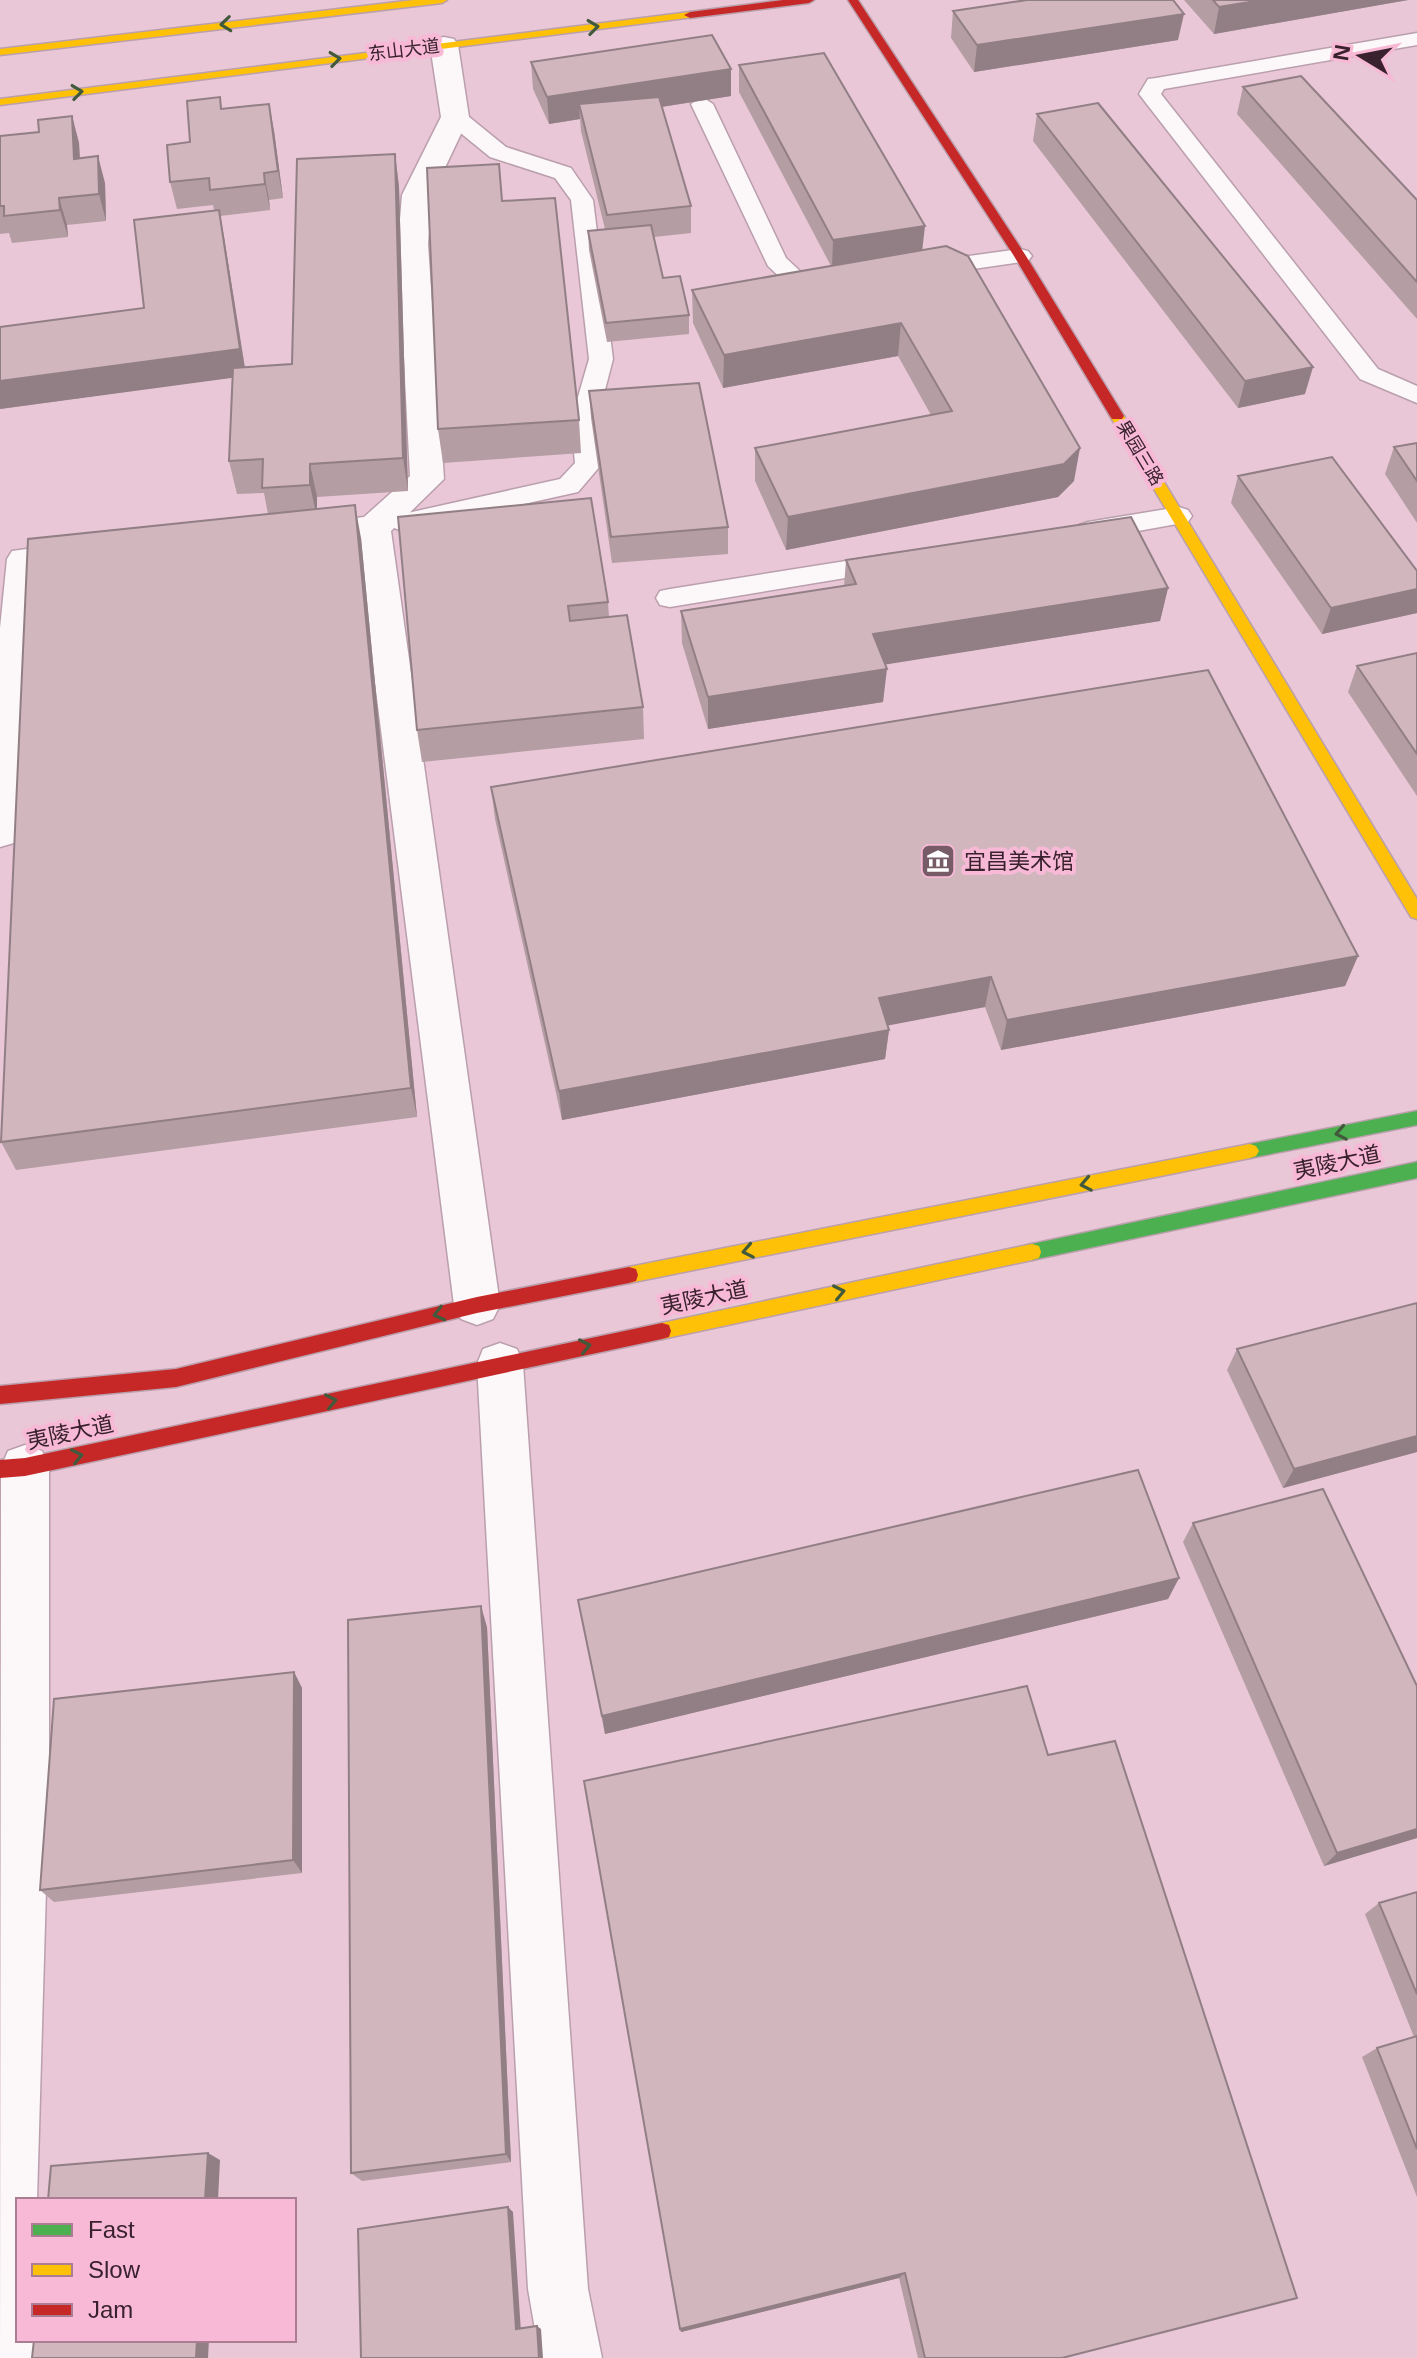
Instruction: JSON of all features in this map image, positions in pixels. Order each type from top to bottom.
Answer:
[{"type":"main road","points":[[0,52],[442,0]]},
{"type":"main road","name":"东山大道","points":[[0,102],[809,0]]},
{"type":"main road","name":"果园三路","points":[[853,0],[1020,256],[1417,913]]},
{"type":"main road","name":"夷陵大道","points":[[0,1395],[176,1378],[477,1305],[1417,1118]]},
{"type":"main road","name":"夷陵大道","points":[[13,1468],[1417,1170]]},
{"type":"street","points":[[278,536],[373,528],[427,479],[413,244],[417,195],[455,117],[444,45]]},
{"type":"street","points":[[373,528],[477,1305]]},
{"type":"street","points":[[0,833],[24,559],[120,550]]},
{"type":"street","points":[[500,1364],[558,2289],[571,2358]]},
{"type":"street","points":[[2,2358],[23,1786],[13,1468]]},
{"type":"lane","points":[[1417,39],[1156,84],[1150,94],[1369,374],[1417,395]]},
{"type":"lane","points":[[702,104],[776,261],[795,279],[855,278]]},
{"type":"lane","points":[[373,528],[569,486],[588,465],[584,421],[601,359],[582,200],[563,173],[498,152],[455,117]]},
{"type":"lane","points":[[910,271],[1020,256]]},
{"type":"lane","points":[[1055,536],[1179,516]]},
{"type":"lane","points":[[670,598],[917,558]]},
{"type":"building","points":[[1027,0],[1173,0],[1184,14],[977,45],[953,11]]},
{"type":"building","points":[[1213,0],[1262,0],[1219,7]]},
{"type":"building","points":[[712,35],[731,69],[547,97],[531,62]]},
{"type":"building","points":[[824,53],[925,226],[833,240],[739,65]]},
{"type":"building","points":[[1301,76],[1417,200],[1417,282],[1243,87]]},
{"type":"building","points":[[220,97],[221,109],[269,104],[278,171],[264,173],[265,184],[210,190],[209,178],[170,182],[167,145],[190,142],[187,101]]},
{"type":"building","points":[[659,97],[691,206],[607,215],[579,104]]},
{"type":"building","points":[[1098,103],[1313,367],[1245,381],[1037,114]]},
{"type":"building","points":[[72,116],[74,159],[98,156],[99,194],[59,198],[60,210],[4,216],[4,206],[0,206],[0,136],[39,132],[38,120]]},
{"type":"building","points":[[395,154],[403,458],[310,464],[310,485],[262,488],[263,459],[229,461],[233,368],[292,364],[297,159]]},
{"type":"building","points":[[499,164],[502,201],[555,198],[579,420],[438,429],[427,168]]},
{"type":"building","points":[[219,210],[240,349],[0,381],[0,327],[144,308],[134,220]]},
{"type":"building","points":[[651,225],[663,278],[680,276],[689,315],[606,323],[588,231]]},
{"type":"building","points":[[946,246],[968,256],[1080,448],[1064,464],[788,517],[755,448],[952,411],[901,323],[724,355],[692,290]]},
{"type":"building","points":[[699,383],[728,527],[611,537],[589,391]]},
{"type":"building","points":[[1417,443],[1417,481],[1394,447]]},
{"type":"building","points":[[1332,457],[1417,571],[1417,589],[1331,608],[1238,476]]},
{"type":"building","points":[[591,498],[608,602],[568,606],[570,621],[627,615],[643,707],[417,730],[398,517]]},
{"type":"building","points":[[355,505],[411,1088],[1,1142],[28,539]]},
{"type":"building","points":[[1131,517],[1168,588],[873,634],[887,669],[708,697],[681,611],[856,584],[846,560]]},
{"type":"building","points":[[1417,653],[1417,754],[1357,666]]},
{"type":"building","points":[[1208,670],[1358,956],[1007,1020],[991,977],[879,998],[889,1030],[559,1091],[491,787]]},
{"type":"building","points":[[1417,1303],[1417,1436],[1294,1469],[1237,1349]]},
{"type":"building","points":[[1138,1470],[1179,1578],[602,1716],[578,1600]]},
{"type":"building","points":[[1323,1489],[1417,1686],[1417,1829],[1337,1853],[1193,1523]]},
{"type":"building","points":[[481,1606],[506,2154],[351,2173],[348,1620]]},
{"type":"building","points":[[294,1672],[293,1860],[40,1890],[54,1699]]},
{"type":"building","points":[[1027,1686],[1048,1755],[1115,1741],[1297,2298],[1062,2358],[925,2358],[905,2273],[680,2329],[584,1781]]},
{"type":"building","points":[[1417,1892],[1417,1994],[1379,1903]]},
{"type":"building","points":[[1417,2036],[1417,2149],[1377,2048]]},
{"type":"building","points":[[208,2153],[205,2198],[48,2198],[51,2166]]},
{"type":"building","points":[[508,2207],[516,2329],[537,2326],[539,2358],[361,2358],[358,2229]]},
{"type":"building","points":[[34,2342],[197,2342],[196,2358],[32,2358]]},
{"type":"traffic: fast","points":[[1250,1151],[1417,1118]]},
{"type":"traffic: fast","points":[[1032,1252],[1417,1170]]},
{"type":"traffic: slow","points":[[0,52],[442,0]]},
{"type":"traffic: slow","points":[[0,102],[690,15]]},
{"type":"traffic: slow","points":[[1117,416],[1417,913]]},
{"type":"traffic: slow","points":[[629,1275],[1250,1151]]},
{"type":"traffic: slow","points":[[662,1331],[1032,1252]]},
{"type":"traffic: jam","points":[[690,15],[809,0]]},
{"type":"traffic: jam","points":[[853,0],[1020,256],[1117,416]]},
{"type":"traffic: jam","points":[[0,1395],[176,1378],[477,1305],[629,1275]]},
{"type":"traffic: jam","points":[[0,1469],[25,1467],[662,1331]]},
{"type":"place","name":"宜昌美术馆","points":[[938,861]]}]
